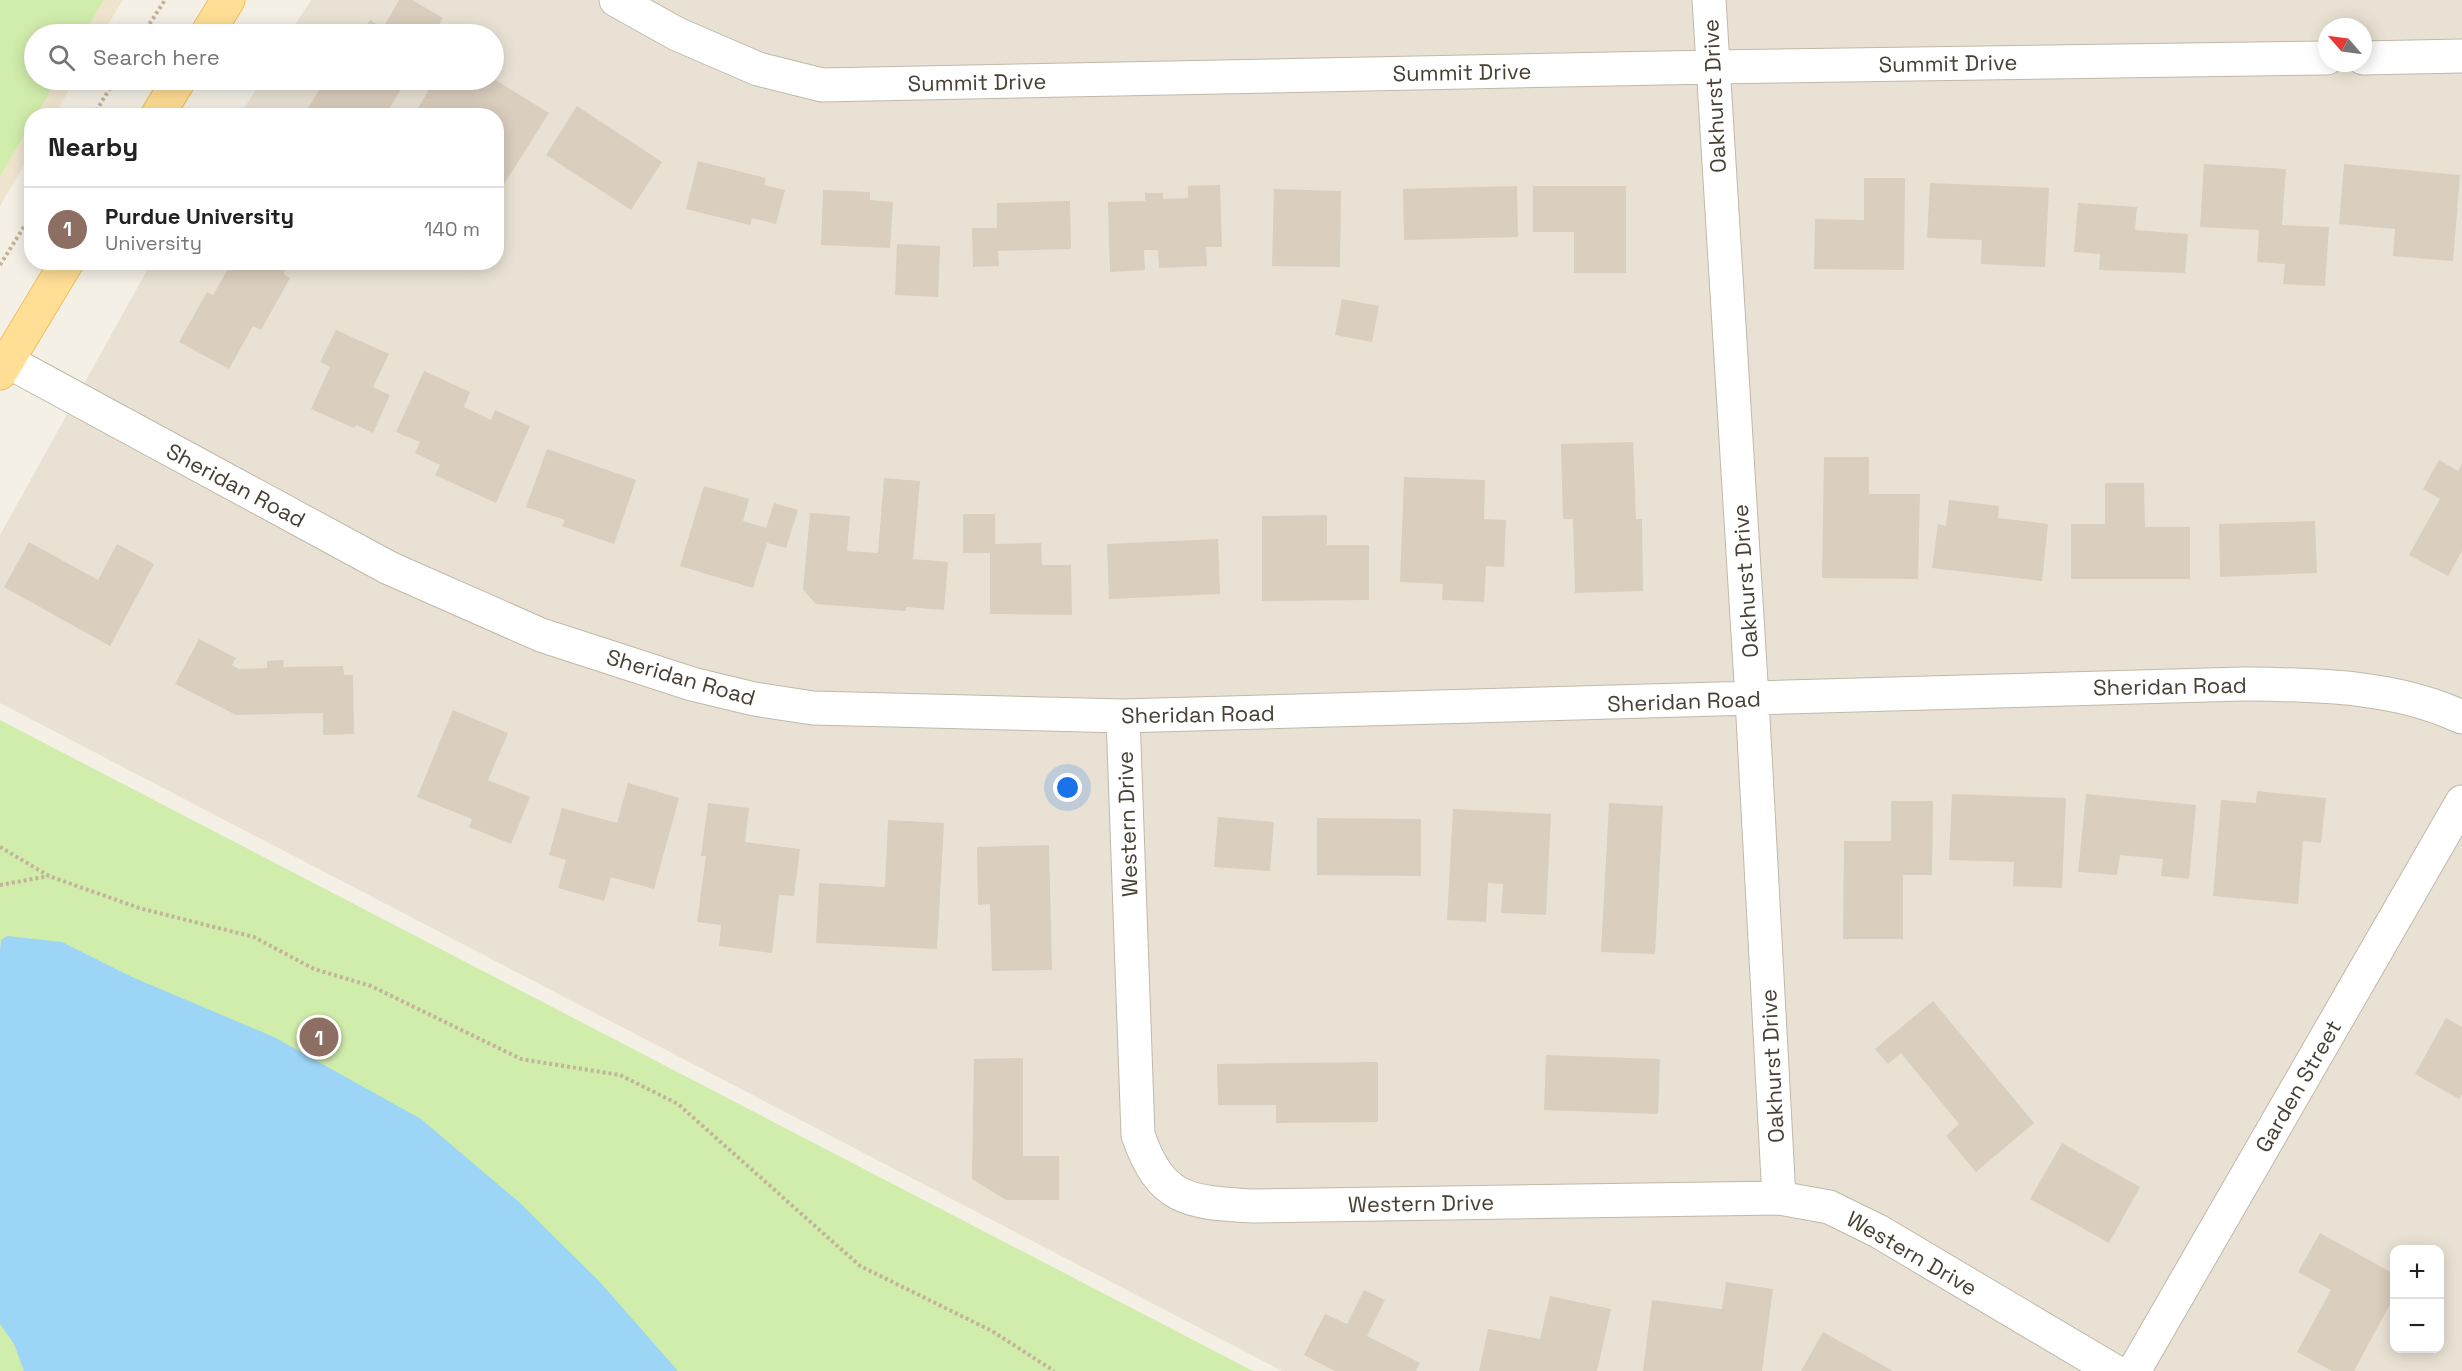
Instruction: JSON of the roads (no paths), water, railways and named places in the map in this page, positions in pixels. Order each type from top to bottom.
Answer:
[{"type":"main road","points":[[213,24],[228,0]]},
{"type":"main road","points":[[162,108],[173,90]]},
{"type":"main road","points":[[3,367],[62,270]]},
{"type":"street","name":"Summit Drive","points":[[616,0],[677,34],[758,69],[822,85],[1712,67],[2318,58]]},
{"type":"street","name":"Oakhurst Drive","points":[[1708,0],[1752,699],[1779,1198]]},
{"type":"street","points":[[2372,58],[2462,56]]},
{"type":"street","name":"Sheridan Road","points":[[3,367],[389,568],[541,635],[692,684],[754,699],[813,708],[1123,716],[1752,699],[2039,688],[2242,684],[2330,685],[2393,694],[2462,717]]},
{"type":"street","name":"Western Drive","points":[[1123,716],[1138,1135],[1148,1162],[1170,1188],[1198,1203],[1252,1206],[1779,1198],[1829,1207],[1878,1231],[2114,1371]]},
{"type":"street","name":"Garden Street","points":[[2134,1371],[2462,802]]},
{"type":"water","points":[[7,936],[62,942],[132,977],[274,1037],[421,1119],[519,1202],[600,1282],[678,1371],[24,1371],[14,1344],[0,1324],[0,951],[1,940]]},
{"type":"place","name":"Purdue University","points":[[319,1037]]}]
